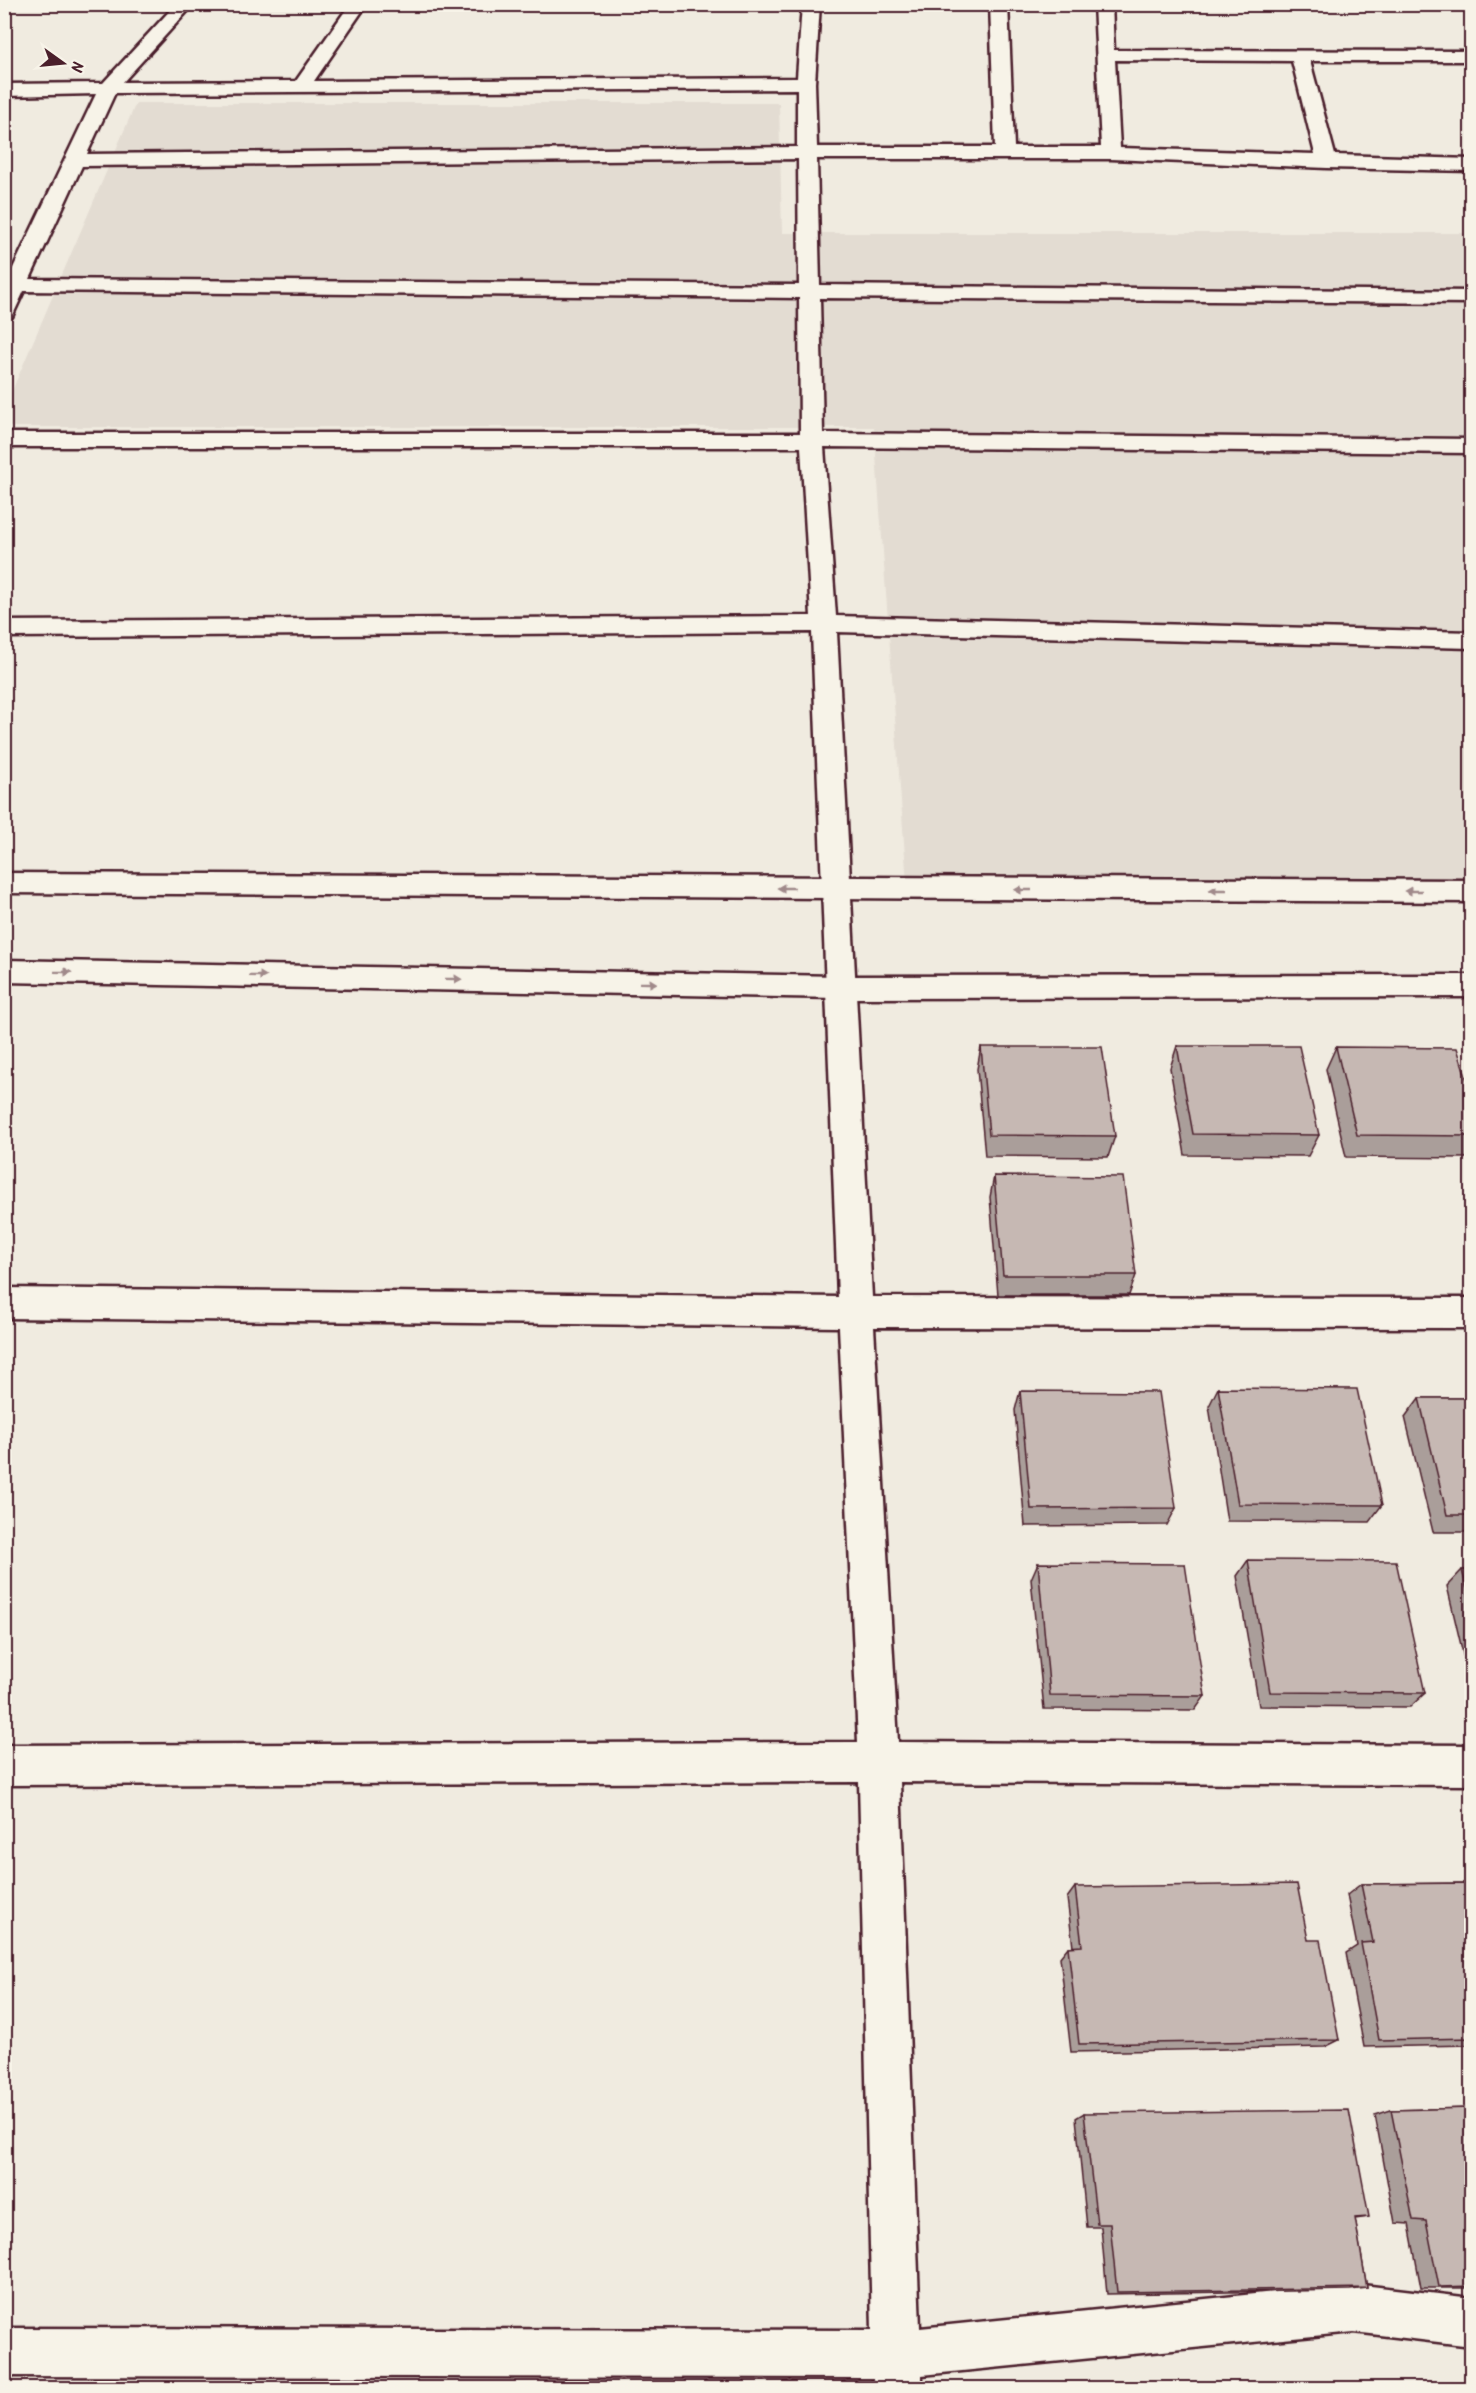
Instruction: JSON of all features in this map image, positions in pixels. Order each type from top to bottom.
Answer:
[{"type":"street","points":[[4,312],[108,88],[186,4]]},
{"type":"street","points":[[301,87],[359,4]]},
{"type":"street","points":[[811,4],[806,82],[809,153],[812,440],[824,624],[839,987],[879,1762],[897,2371]]},
{"type":"street","points":[[999,4],[1005,153]]},
{"type":"street","points":[[1103,4],[1111,153]]},
{"type":"street","points":[[1106,55],[1472,56]]},
{"type":"street","points":[[1300,56],[1327,162]]},
{"type":"street","points":[[4,90],[806,82]]},
{"type":"street","points":[[76,160],[809,153],[1111,153],[1327,162],[1472,165]]},
{"type":"street","points":[[16,285],[1472,297]]},
{"type":"street","points":[[4,440],[812,440],[1472,446]]},
{"type":"street","points":[[4,628],[824,624],[1472,640]]},
{"type":"street","points":[[4,883],[1472,891]]},
{"type":"street","points":[[4,970],[839,987],[1472,986]]},
{"type":"street","points":[[4,1303],[856,1312],[1472,1313]]},
{"type":"street","points":[[4,1765],[879,1762],[1472,1765]]},
{"type":"street","points":[[4,2352],[897,2371],[1354,2308],[1472,2322]]},
{"type":"shaded area","points":[[136,103],[779,103],[782,233],[1471,233],[1471,884],[907,884],[874,427],[5,427],[5,407]]},
{"type":"building","points":[[1177,1046],[1299,1046],[1319,1135],[1193,1134]]},
{"type":"building","points":[[981,1047],[1102,1047],[1115,1136],[989,1135]]},
{"type":"building","points":[[1336,1047],[1457,1048],[1472,1096],[1472,1136],[1357,1135]]},
{"type":"building","points":[[994,1176],[1123,1177],[1136,1275],[1003,1275]]},
{"type":"building","points":[[1218,1388],[1357,1389],[1382,1505],[1238,1504]]},
{"type":"building","points":[[1020,1391],[1159,1392],[1176,1508],[1031,1509]]},
{"type":"building","points":[[1419,1398],[1472,1398],[1472,1515],[1447,1515]]},
{"type":"building","points":[[1248,1560],[1396,1561],[1425,1693],[1270,1692]]},
{"type":"building","points":[[1038,1563],[1185,1564],[1205,1696],[1050,1695]]},
{"type":"building","points":[[1462,1570],[1472,1570],[1472,1610]]},
{"type":"building","points":[[1472,1883],[1472,2038],[1379,2040],[1361,1943],[1373,1942],[1361,1884]]},
{"type":"building","points":[[1297,1884],[1308,1940],[1320,1940],[1339,2040],[1079,2044],[1068,1947],[1082,1946],[1075,1887]]},
{"type":"building","points":[[1472,2108],[1472,2286],[1439,2287],[1426,2221],[1413,2220],[1391,2110]]},
{"type":"building","points":[[1349,2110],[1369,2217],[1355,2218],[1367,2288],[1117,2292],[1110,2224],[1097,2224],[1084,2113]]}]
